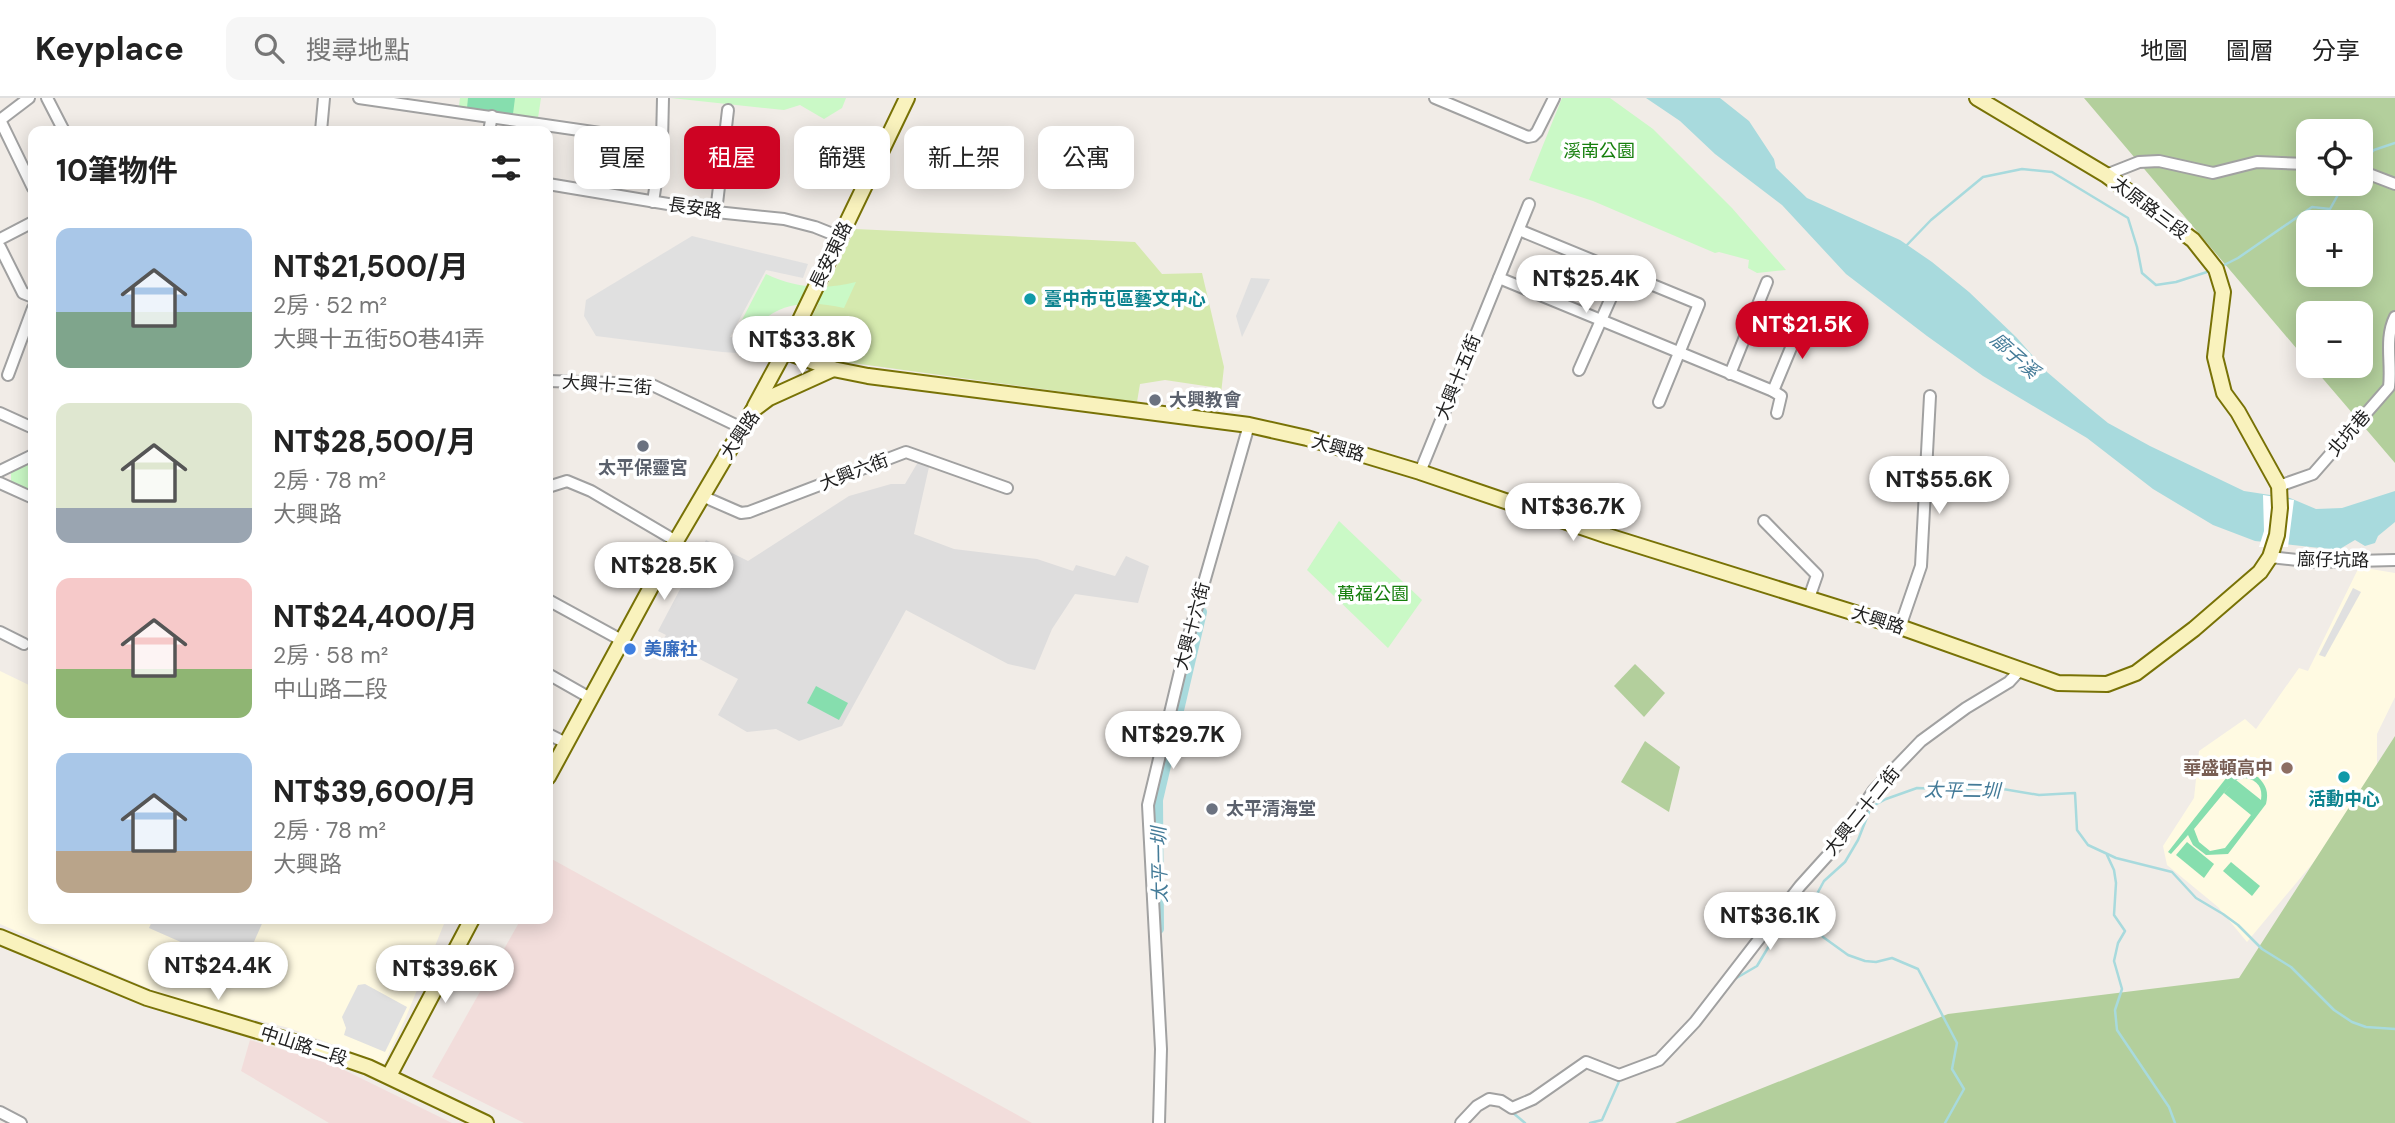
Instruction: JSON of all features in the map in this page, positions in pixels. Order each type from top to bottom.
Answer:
[{"type":"main road","name":"長安東路","points":[[753,411],[908,98]]},
{"type":"main road","name":"太原路三段","points":[[1977,98],[2106,175],[2193,240],[2214,267],[2223,292],[2215,357],[2224,393],[2238,412],[2279,489]]},
{"type":"main road","points":[[784,351],[833,369]]},
{"type":"main road","name":"大興路","points":[[553,768],[676,541],[753,411],[769,398],[833,369],[1054,401],[1249,425],[1307,438],[1900,627],[2067,684],[2107,684],[2136,673],[2260,572],[2272,554]]},
{"type":"main road","points":[[2272,554],[2280,519],[2279,489]]},
{"type":"main road","points":[[389,1076],[469,924]]},
{"type":"main road","name":"中山路二段","points":[[0,937],[147,998],[301,1044],[389,1076],[486,1123]]},
{"type":"street","points":[[28,178],[0,120],[29,98]]},
{"type":"street","points":[[47,98],[61,126]]},
{"type":"street","points":[[321,126],[324,98]]},
{"type":"street","points":[[359,98],[574,129]]},
{"type":"street","points":[[662,126],[663,98]]},
{"type":"street","points":[[1436,98],[1516,134],[1533,136],[1554,98]]},
{"type":"street","points":[[716,212],[729,110]]},
{"type":"street","points":[[490,126],[492,116]]},
{"type":"street","points":[[2106,175],[2139,162],[2159,161],[2213,173],[2257,162],[2296,164]]},
{"type":"street","points":[[2373,176],[2395,184]]},
{"type":"street","name":"長安路","points":[[553,185],[716,212],[784,219],[840,237]]},
{"type":"street","points":[[653,202],[655,189]]},
{"type":"street","name":"大興十五街","points":[[1420,472],[1529,204]]},
{"type":"street","points":[[0,239],[28,225]]},
{"type":"street","points":[[1519,230],[1699,304],[1659,402]]},
{"type":"street","points":[[0,247],[23,293],[28,295]]},
{"type":"street","points":[[1579,370],[1622,273]]},
{"type":"street","points":[[1499,278],[1773,391],[1781,396],[1777,413]]},
{"type":"street","points":[[1730,374],[1767,282]]},
{"type":"street","name":"北坑巷","points":[[2279,489],[2313,474],[2389,387],[2391,368],[2388,338],[2395,317]]},
{"type":"street","points":[[1773,391],[1803,319]]},
{"type":"street","points":[[8,374],[28,321]]},
{"type":"street","name":"大興十三街","points":[[553,381],[650,384],[742,428]]},
{"type":"street","points":[[1900,627],[1921,566],[1930,396]]},
{"type":"street","points":[[0,413],[28,426]]},
{"type":"street","name":"大興十六街","points":[[1159,1123],[1161,1049],[1148,805],[1187,642],[1249,425]]},
{"type":"street","name":"大興六街","points":[[702,496],[741,513],[749,512],[906,452],[1007,488]]},
{"type":"street","points":[[0,471],[28,457]]},
{"type":"street","points":[[553,485],[567,481],[591,491],[676,541]]},
{"type":"street","points":[[0,483],[28,496]]},
{"type":"street","points":[[1764,521],[1817,575],[1809,598]]},
{"type":"street","name":"廍仔坑路","points":[[2272,554],[2316,562],[2395,560]]},
{"type":"street","points":[[553,603],[623,641]]},
{"type":"street","points":[[0,632],[24,644]]},
{"type":"street","name":"大興二十二街","points":[[1461,1123],[1477,1106],[1489,1099],[1501,1101],[1512,1108],[1533,1099],[1586,1062],[1619,1074],[1659,1060],[1695,1022],[1800,886],[1836,845],[1874,790],[1921,741],[2008,682],[2020,670]]},
{"type":"street","points":[[553,677],[592,699]]},
{"type":"street","points":[[553,736],[566,743]]},
{"type":"street","points":[[0,1112],[21,1123]]},
{"type":"shaded area","points":[[692,236],[808,264],[803,278],[766,270],[730,337],[772,342],[767,355],[596,336],[584,316],[586,300]]},
{"type":"shaded area","points":[[1251,278],[1270,279],[1242,337],[1236,316]]},
{"type":"shaded area","points":[[918,462],[929,467],[914,534],[954,549],[1037,559],[1073,571],[1076,565],[1115,576],[1126,556],[1149,566],[1138,603],[1075,594],[1052,629],[1035,670],[1008,664],[906,610],[842,726],[799,741],[776,729],[747,732],[718,715],[738,679],[663,640],[666,635],[658,631],[706,540],[748,561],[849,496],[891,484],[905,484]]},
{"type":"shaded area","points":[[647,548],[662,556],[653,573],[638,565]]},
{"type":"shaded area","name":"華盛頓高中","points":[[2359,567],[2395,573],[2395,697],[2377,734],[2377,786],[2247,942],[2218,907],[2167,865],[2163,846],[2194,798],[2199,751],[2245,719],[2256,729],[2299,668],[2308,671]]},
{"type":"shaded area","points":[[2353,588],[2361,592],[2325,657],[2319,655]]},
{"type":"shaded area","points":[[0,671],[28,685],[28,924],[444,924],[384,1064],[289,1028],[173,999],[0,924]]},
{"type":"shaded area","points":[[553,860],[1032,1123],[524,1123],[432,1077],[518,924],[553,924]]},
{"type":"shaded area","points":[[151,924],[262,924],[242,969],[149,928]]},
{"type":"shaded area","points":[[365,984],[407,1007],[385,1052],[344,1035],[346,1028],[342,1017],[358,985]]},
{"type":"shaded area","points":[[250,1040],[334,1065],[452,1123],[329,1123],[241,1071]]},
{"type":"green space","points":[[460,98],[541,98],[538,118],[459,106]]},
{"type":"green space","points":[[468,98],[515,98],[513,114],[467,108]]},
{"type":"green space","points":[[671,98],[846,98],[842,108],[824,119],[800,105],[784,110]]},
{"type":"green space","name":"溪南公園","points":[[1562,98],[1610,98],[1653,129],[1732,208],[1786,270],[1757,273],[1748,268],[1749,260],[1715,253],[1593,201],[1529,180]]},
{"type":"green space","points":[[2084,98],[2395,98],[2395,463],[2322,378],[2373,378],[2373,301],[2296,301],[2296,348]]},
{"type":"green space","points":[[855,229],[1135,242],[1162,274],[1202,273],[1224,367],[1219,411],[1211,409],[1212,387],[1165,380],[1140,384],[1137,402],[809,357],[800,341]]},
{"type":"green space","points":[[766,274],[810,286],[856,282],[844,308],[816,304],[789,306],[766,318],[748,340],[733,337]]},
{"type":"green space","points":[[28,460],[28,493],[11,485],[11,470]]},
{"type":"green space","name":"萬福公園","points":[[1339,521],[1422,600],[1388,648],[1307,570]]},
{"type":"green space","points":[[1635,664],[1665,693],[1644,717],[1614,686]]},
{"type":"green space","points":[[816,686],[848,703],[839,720],[807,703]]},
{"type":"green space","points":[[2395,736],[2395,1123],[1675,1123],[1948,1014],[2239,978]]},
{"type":"green space","points":[[1645,741],[1680,767],[1669,812],[1621,782]]},
{"type":"green space","points":[[2238,763],[2244,767],[2239,774],[2258,777],[2263,783],[2267,792],[2266,804],[2228,854],[2206,855],[2193,845],[2188,835],[2171,854],[2168,852]],"holes":[[[2245,778],[2259,785],[2261,800],[2236,780]],[[2233,782],[2224,793],[2251,815],[2225,848],[2210,851],[2199,842],[2194,829]]]},
{"type":"green space","points":[[2187,842],[2214,864],[2204,878],[2176,855]]},
{"type":"green space","points":[[2231,862],[2260,886],[2252,896],[2223,871]]},
{"type":"water","name":"廍子溪","points":[[1646,98],[1720,98],[1749,121],[1774,159],[1776,168],[1807,198],[1900,240],[1932,262],[1969,292],[2016,337],[2047,372],[2108,423],[2244,491],[2290,498],[2316,509],[2342,508],[2395,491],[2395,522],[2378,536],[2375,543],[2365,546],[2355,540],[2338,550],[2255,541],[2213,525],[2153,489],[2087,438],[1983,376],[1927,336],[1846,274],[1782,205],[1715,154],[1680,121]]},
{"type":"pier","points":[[2263,495],[2294,500],[2288,547],[2259,547],[2264,531]]},
{"type":"waterway","points":[[2373,151],[2395,143]]},
{"type":"waterway","points":[[1905,247],[1931,220],[1983,177],[2022,169],[2052,172],[2128,218],[2142,273],[2156,285],[2176,282],[2210,271]]},
{"type":"waterway","points":[[2220,267],[2238,258],[2312,207],[2330,209],[2337,196]]},
{"type":"waterway","name":"太平一圳","points":[[1159,929],[1158,800],[1202,612]]},
{"type":"waterway","name":"太平二圳","points":[[1733,980],[1757,966],[1778,931],[1805,916],[1824,881],[1845,862],[1858,840],[1871,807],[1917,788],[1959,790],[1991,787],[2039,795],[2075,793],[2077,830],[2088,845],[2116,858],[2172,872],[2196,898],[2223,914],[2262,949],[2291,967],[2334,1010],[2352,1022],[2366,1027],[2395,1029]]},
{"type":"waterway","points":[[2107,855],[2116,883],[2114,915],[2125,931],[2118,943],[2114,961],[2122,989],[2115,1010],[2117,1030],[2169,1107],[2175,1123]]},
{"type":"waterway","points":[[1805,916],[1823,937],[1848,955],[1876,962],[1892,958],[1918,969],[1957,1043],[1952,1069],[1964,1089],[1945,1123]]},
{"type":"waterway","name":"太平二圳","points":[[1590,1123],[1602,1120],[1621,1077]]},
{"type":"waterway","name":"太平二圳","points":[[1512,1112],[1525,1123]]},
{"type":"place","name":"臺中市屯區藝文中心","points":[[1030,299]]},
{"type":"place","name":"大興教會","points":[[1155,400]]},
{"type":"place","name":"太平保靈宮","points":[[643,446]]},
{"type":"place","name":"美廉社","points":[[630,649]]},
{"type":"place","name":"華盛頓高中","points":[[2287,768]]},
{"type":"place","name":"活動中心","points":[[2344,777]]},
{"type":"place","name":"太平清海堂","points":[[1212,809]]}]
